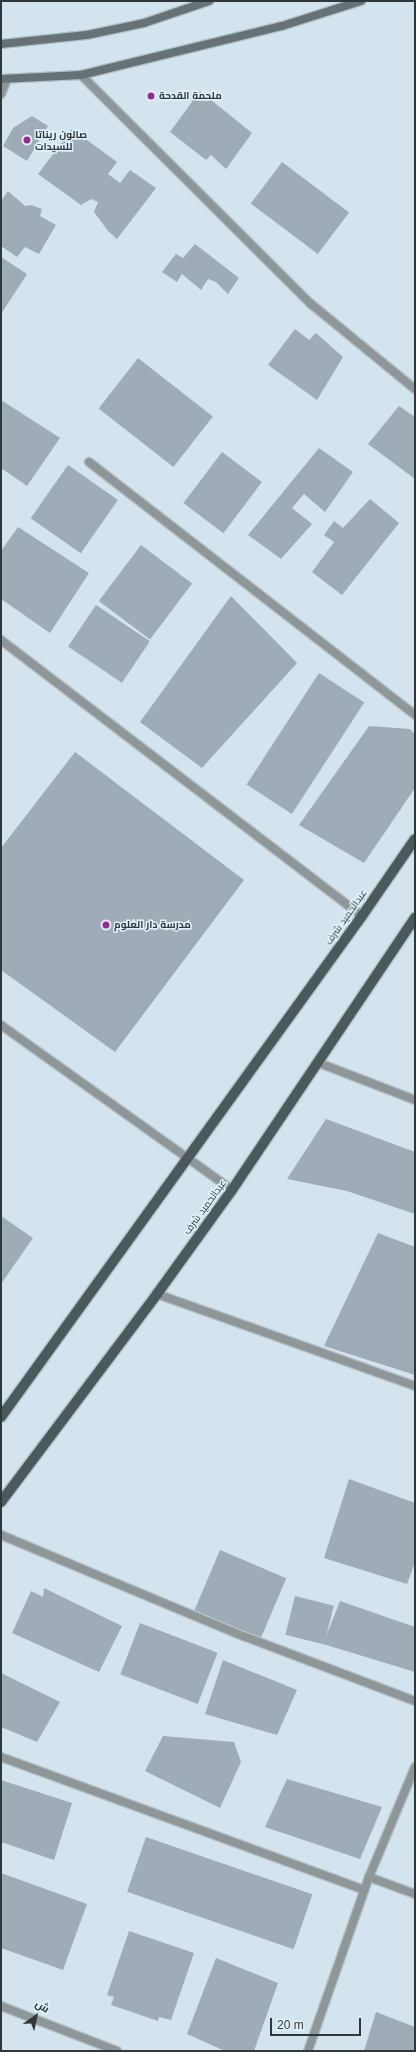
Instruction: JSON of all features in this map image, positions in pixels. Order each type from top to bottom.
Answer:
[{"type":"main road","name":"عبدالحميد شرف","points":[[1,1417],[362,916],[415,839]]},
{"type":"main road","name":"عبدالحميد شرف","points":[[1,1502],[157,1294],[232,1190],[319,1063],[415,918]]},
{"type":"street","points":[[1,44],[86,35],[144,24],[210,1]]},
{"type":"street","points":[[1,94],[4,79],[81,75],[282,26],[361,1]]},
{"type":"street","points":[[81,75],[311,304],[415,389]]},
{"type":"street","points":[[89,462],[415,716]]},
{"type":"street","points":[[1,640],[362,916]]},
{"type":"street","points":[[1,1025],[188,1157],[232,1190]]},
{"type":"street","points":[[319,1063],[415,1100]]},
{"type":"street","points":[[157,1294],[415,1386]]},
{"type":"street","points":[[1,1535],[243,1636],[415,1701]]},
{"type":"street","points":[[1,1757],[364,1890]]},
{"type":"street","points":[[308,2051],[364,1890],[415,1767]]},
{"type":"street","points":[[369,1877],[415,1894]]},
{"type":"street","points":[[1,2006],[117,2051]]},
{"type":"building","points":[[200,91],[252,133],[226,169],[211,155],[206,160],[170,132]]},
{"type":"building","points":[[32,116],[48,126],[27,161],[3,146],[13,128]]},
{"type":"building","points":[[72,129],[117,162],[108,174],[120,183],[130,170],[156,188],[117,239],[108,231],[94,212],[98,202],[91,199],[81,205],[38,174]]},
{"type":"building","points":[[282,162],[349,213],[318,254],[251,204]]},
{"type":"building","points":[[8,191],[25,206],[31,205],[42,209],[40,216],[56,225],[39,254],[25,247],[17,257],[1,246],[1,201]]},
{"type":"building","points":[[195,244],[239,278],[228,294],[216,282],[208,279],[201,290],[182,274],[177,282],[162,272],[176,254],[183,258]]},
{"type":"building","points":[[1,257],[27,274],[1,314]]},
{"type":"building","points":[[295,329],[309,340],[316,333],[343,357],[317,400],[268,365]]},
{"type":"building","points":[[138,358],[213,416],[173,467],[99,408]]},
{"type":"building","points":[[1,400],[60,438],[27,486],[1,468]]},
{"type":"building","points":[[399,406],[415,417],[415,479],[368,444]]},
{"type":"building","points":[[319,448],[353,472],[325,512],[304,494],[292,508],[312,524],[281,559],[248,535]]},
{"type":"building","points":[[222,452],[262,482],[223,533],[183,503]]},
{"type":"building","points":[[68,465],[118,500],[81,553],[31,518]]},
{"type":"building","points":[[370,499],[399,523],[342,595],[312,572],[334,542],[324,535],[334,521],[343,528]]},
{"type":"building","points":[[18,527],[89,573],[50,633],[1,599],[1,551]]},
{"type":"building","points":[[141,545],[192,584],[150,639],[99,601]]},
{"type":"building","points":[[231,596],[297,663],[202,768],[140,722]]},
{"type":"building","points":[[96,605],[150,641],[122,683],[68,646]]},
{"type":"building","points":[[319,673],[364,702],[292,814],[247,785]]},
{"type":"building","points":[[369,726],[410,729],[415,734],[415,788],[364,863],[299,825]]},
{"type":"building","name":"مدرسة دار العلوم","points":[[75,752],[244,880],[115,1052],[1,970],[1,848]]},
{"type":"building","points":[[326,1119],[415,1152],[415,1214],[347,1191],[287,1179]]},
{"type":"building","points":[[1,1216],[33,1238],[1,1284]]},
{"type":"building","points":[[378,1233],[415,1247],[415,1375],[324,1346]]},
{"type":"building","points":[[349,1479],[415,1503],[415,1562],[407,1584],[324,1558]]},
{"type":"building","points":[[220,1550],[286,1578],[260,1639],[194,1611]]},
{"type":"building","points":[[44,1588],[122,1626],[99,1672],[12,1633],[31,1591],[43,1597]]},
{"type":"building","points":[[295,1596],[334,1606],[324,1644],[285,1635]]},
{"type":"building","points":[[340,1601],[415,1627],[415,1672],[323,1644]]},
{"type":"building","points":[[140,1623],[217,1653],[198,1704],[120,1674]]},
{"type":"building","points":[[223,1660],[297,1690],[277,1735],[205,1714]]},
{"type":"building","points":[[1,1673],[60,1702],[37,1742],[1,1727]]},
{"type":"building","points":[[163,1736],[234,1742],[241,1762],[220,1808],[145,1771]]},
{"type":"building","points":[[287,1779],[382,1807],[360,1859],[265,1827]]},
{"type":"building","points":[[1,1780],[72,1803],[54,1860],[1,1842]]},
{"type":"building","points":[[146,1837],[312,1894],[294,1949],[127,1892]]},
{"type":"building","points":[[1,1873],[87,1904],[63,1970],[1,1948]]},
{"type":"building","points":[[129,1931],[194,1953],[171,2020],[159,2017],[158,2021],[111,2005],[114,1997],[107,1995]]},
{"type":"building","points":[[216,1958],[278,1983],[254,2051],[225,2051],[187,2034]]},
{"type":"building","points":[[376,2012],[415,2027],[415,2051],[364,2051]]},
{"type":"place","name":"ملحمة القدحة","points":[[151,96]]},
{"type":"place","name":"صالون ريناتا للسيدات","points":[[27,140]]},
{"type":"place","name":"مدرسة دار العلوم","points":[[106,925]]}]
